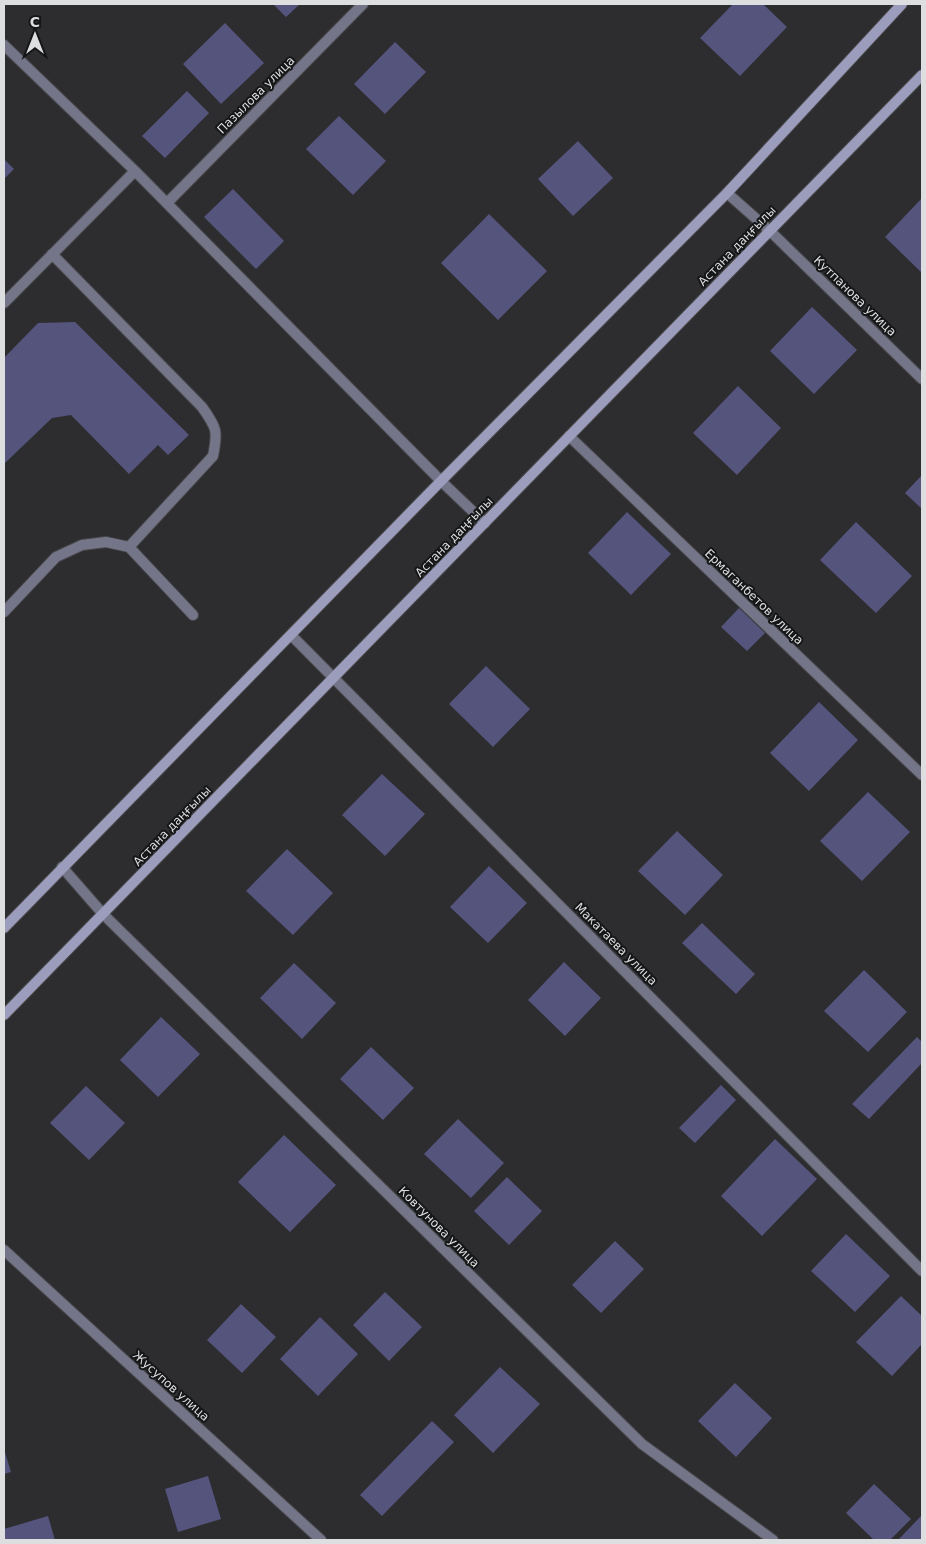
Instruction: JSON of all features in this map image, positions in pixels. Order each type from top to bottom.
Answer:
[{"type":"street","name":"Пазылова улица","points":[[167,204],[363,4]]},
{"type":"street","points":[[4,928],[62,867],[292,636],[441,481],[727,192],[902,4]]},
{"type":"street","points":[[4,45],[135,171],[441,481],[485,523]]},
{"type":"street","name":"Астана даңғылы","points":[[4,1015],[922,75]]},
{"type":"street","points":[[4,303],[135,171]]},
{"type":"street","name":"Кутпанова улица","points":[[727,192],[770,231],[922,379]]},
{"type":"street","points":[[52,254],[202,407],[213,423],[217,437],[213,456],[129,547]]},
{"type":"street","name":"Ермаганбетов улица","points":[[569,436],[922,775]]},
{"type":"street","points":[[4,612],[56,556],[82,545],[106,542],[129,547],[193,615]]},
{"type":"street","name":"Макатаева улица","points":[[292,636],[922,1270]]},
{"type":"street","name":"Ковтунова улица","points":[[62,867],[103,914],[642,1444],[774,1540]]},
{"type":"street","name":"Жусупов улица","points":[[4,1250],[320,1540]]},
{"type":"building","points":[[273,4],[300,4],[286,17]]},
{"type":"building","points":[[733,4],[763,4],[787,27],[740,76],[700,38]]},
{"type":"building","points":[[225,23],[264,63],[221,104],[183,64]]},
{"type":"building","points":[[395,42],[426,72],[385,114],[354,84]]},
{"type":"building","points":[[187,91],[209,113],[165,158],[142,136]]},
{"type":"building","points":[[339,116],[386,161],[353,195],[306,149]]},
{"type":"building","points":[[578,141],[613,178],[573,216],[538,179]]},
{"type":"building","points":[[4,159],[14,169],[4,179]]},
{"type":"building","points":[[233,189],[284,241],[256,269],[204,217]]},
{"type":"building","points":[[922,198],[922,273],[885,237]]},
{"type":"building","points":[[489,214],[547,271],[498,320],[441,263]]},
{"type":"building","points":[[812,307],[857,350],[814,394],[770,351]]},
{"type":"building","points":[[75,322],[189,435],[168,455],[158,445],[129,474],[71,415],[52,418],[4,464],[4,358],[38,323]]},
{"type":"building","points":[[738,386],[781,428],[737,475],[693,433]]},
{"type":"building","points":[[922,475],[922,509],[905,493]]},
{"type":"building","points":[[627,512],[671,554],[631,595],[588,553]]},
{"type":"building","points":[[856,522],[912,576],[876,613],[820,560]]},
{"type":"building","points":[[739,608],[765,633],[747,651],[721,627]]},
{"type":"building","points":[[486,666],[530,709],[493,747],[449,704]]},
{"type":"building","points":[[819,702],[858,740],[809,791],[770,753]]},
{"type":"building","points":[[382,774],[425,814],[385,856],[342,815]]},
{"type":"building","points":[[868,792],[910,832],[862,881],[820,841]]},
{"type":"building","points":[[677,831],[723,875],[685,915],[638,871]]},
{"type":"building","points":[[287,849],[333,893],[293,935],[246,891]]},
{"type":"building","points":[[489,866],[527,903],[488,943],[450,907]]},
{"type":"building","points":[[702,923],[755,974],[736,994],[682,943]]},
{"type":"building","points":[[564,962],[601,998],[565,1036],[528,1000]]},
{"type":"building","points":[[294,963],[336,1003],[302,1039],[260,998]]},
{"type":"building","points":[[864,970],[907,1012],[868,1052],[824,1011]]},
{"type":"building","points":[[161,1017],[200,1054],[158,1097],[120,1060]]},
{"type":"building","points":[[917,1037],[922,1042],[922,1063],[869,1119],[852,1104]]},
{"type":"building","points":[[371,1047],[414,1088],[383,1120],[340,1079]]},
{"type":"building","points":[[721,1085],[736,1100],[695,1143],[679,1128]]},
{"type":"building","points":[[86,1086],[125,1123],[89,1160],[50,1123]]},
{"type":"building","points":[[458,1119],[504,1163],[471,1198],[424,1154]]},
{"type":"building","points":[[284,1135],[336,1185],[290,1232],[238,1182]]},
{"type":"building","points":[[775,1139],[817,1179],[762,1236],[721,1196]]},
{"type":"building","points":[[507,1177],[542,1211],[509,1245],[474,1211]]},
{"type":"building","points":[[846,1234],[890,1276],[855,1312],[811,1271]]},
{"type":"building","points":[[615,1241],[644,1269],[601,1313],[572,1285]]},
{"type":"building","points":[[385,1292],[422,1327],[389,1361],[353,1325]]},
{"type":"building","points":[[901,1296],[922,1316],[922,1344],[892,1376],[856,1342]]},
{"type":"building","points":[[241,1304],[276,1337],[242,1373],[207,1340]]},
{"type":"building","points":[[320,1317],[358,1354],[318,1396],[280,1359]]},
{"type":"building","points":[[500,1367],[540,1404],[493,1453],[454,1415]]},
{"type":"building","points":[[735,1383],[772,1418],[736,1457],[698,1421]]},
{"type":"building","points":[[432,1421],[454,1442],[382,1516],[360,1495]]},
{"type":"building","points":[[4,1449],[11,1472],[4,1474]]},
{"type":"building","points":[[208,1476],[221,1519],[178,1532],[165,1489]]},
{"type":"building","points":[[874,1484],[911,1519],[890,1540],[874,1540],[846,1513]]},
{"type":"building","points":[[922,1515],[922,1540],[898,1540]]},
{"type":"building","points":[[48,1516],[55,1540],[4,1540],[4,1529]]}]
